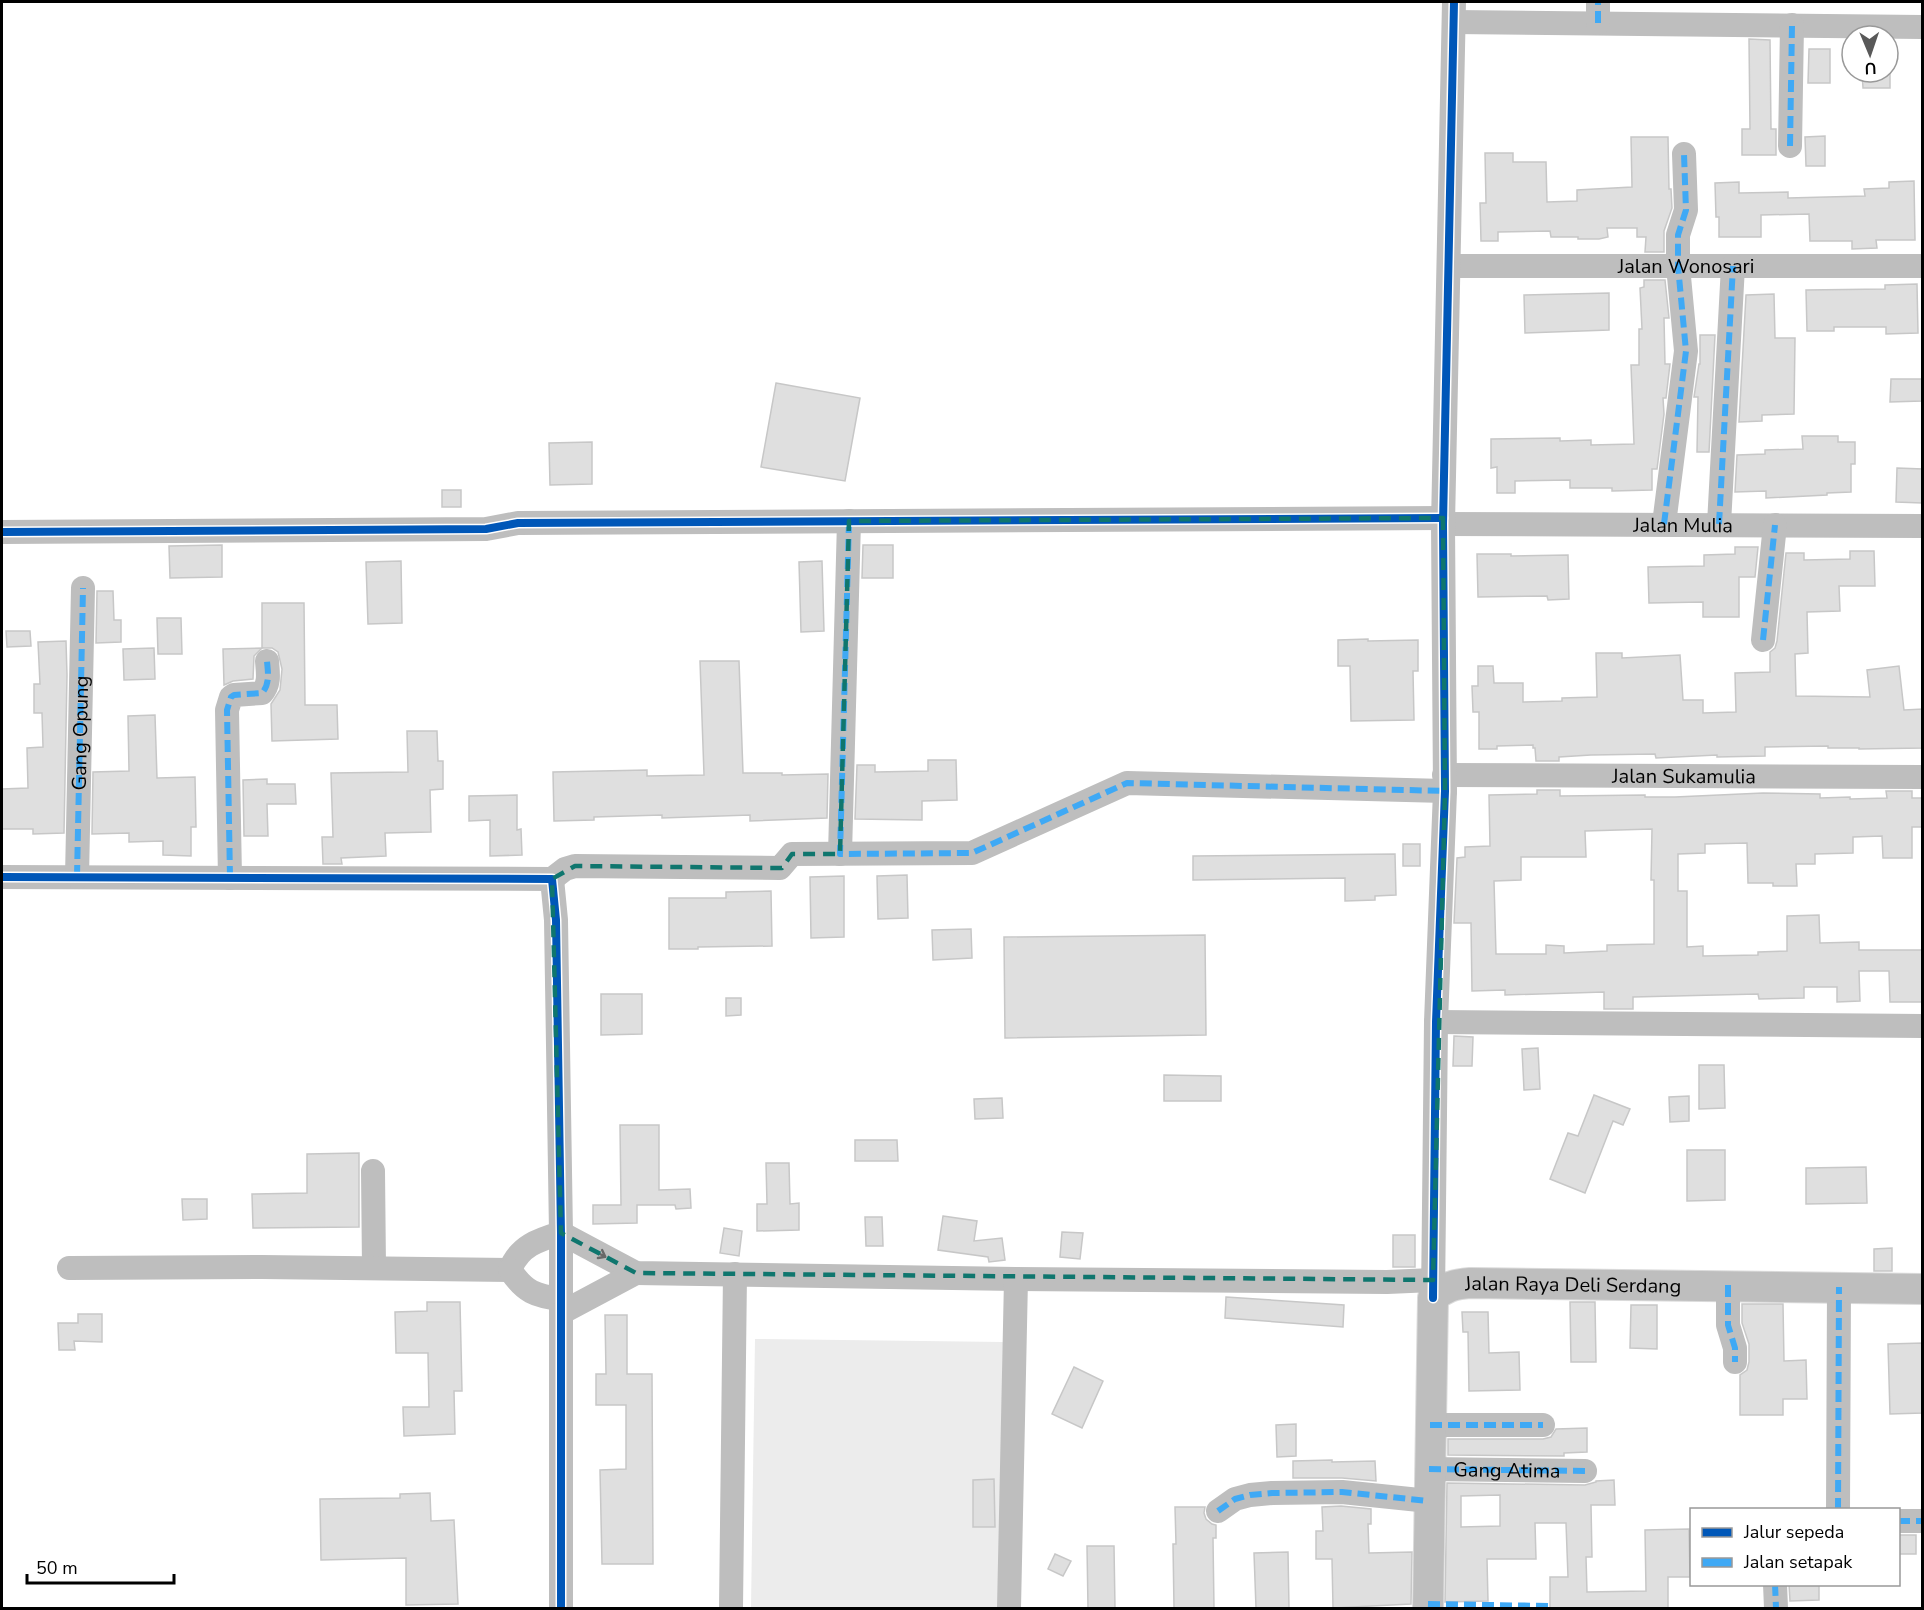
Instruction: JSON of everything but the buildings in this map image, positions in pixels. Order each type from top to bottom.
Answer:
[{"type":"main road","name":"Jalan Raya Deli Serdang","points":[[1433,1289],[1470,1283],[1923,1289]]},
{"type":"main road","points":[[1428,1608],[1433,1289]]},
{"type":"street","points":[[510,1270],[517,1281],[528,1291],[561,1306],[636,1273],[1387,1282],[1433,1289],[1436,1022],[1445,783],[1443,521],[1454,12],[1598,12],[1792,25],[1923,27]]},
{"type":"street","points":[[1790,146],[1792,25]]},
{"type":"street","points":[[1664,524],[1686,351],[1678,266],[1678,235],[1686,210],[1684,154]]},
{"type":"street","name":"Jalan Wonosari","points":[[1449,266],[1923,266]]},
{"type":"street","points":[[1719,524],[1733,266]]},
{"type":"street","name":"Jalan Mulia","points":[[2,532],[486,529],[518,523],[1443,521],[1923,526]]},
{"type":"street","points":[[840,854],[849,522]]},
{"type":"street","points":[[1763,640],[1775,525]]},
{"type":"street","name":"Gang Opung","points":[[77,878],[84,588]]},
{"type":"street","points":[[230,878],[227,710],[231,697],[234,695],[262,693],[266,690],[267,661]]},
{"type":"street","name":"Jalan Sukamulia","points":[[552,879],[565,869],[575,866],[780,868],[792,854],[972,853],[1121,785],[1133,782],[1445,783],[1923,777]]},
{"type":"street","points":[[2,877],[552,879],[556,920],[561,1233],[561,1608]]},
{"type":"street","points":[[1436,1022],[1923,1026]]},
{"type":"street","points":[[373,1171],[374,1268]]},
{"type":"street","points":[[510,1270],[521,1250],[533,1241],[561,1233],[636,1273]]},
{"type":"street","points":[[69,1268],[510,1270]]},
{"type":"street","points":[[731,1608],[735,1275]]},
{"type":"street","points":[[1009,1608],[1016,1279]]},
{"type":"street","points":[[1728,1285],[1728,1325],[1735,1348],[1735,1362]]},
{"type":"street","points":[[1838,1508],[1839,1287]]},
{"type":"street","points":[[1430,1425],[1543,1425]]},
{"type":"street","name":"Gang Atima","points":[[1429,1469],[1586,1471]]},
{"type":"street","points":[[1218,1511],[1235,1499],[1272,1493],[1342,1492],[1429,1501]]},
{"type":"street","points":[[1900,1521],[1923,1521]]},
{"type":"street","points":[[1775,1586],[1776,1608]]},
{"type":"highlighted area","points":[[1443,518],[1445,791],[1433,1280],[636,1273],[561,1233],[552,879],[575,866],[782,868],[792,854],[840,854],[849,521]]},
{"type":"shaded area","points":[[755,1339],[1003,1342],[999,1608],[751,1608]]},
{"type":"marked path","points":[[1598,2],[1598,23]]},
{"type":"marked path","points":[[1790,146],[1792,25]]},
{"type":"marked path","points":[[1664,524],[1686,351],[1678,266],[1678,235],[1686,210],[1684,154]]},
{"type":"marked path","points":[[1719,524],[1733,266]]},
{"type":"marked path","points":[[849,521],[840,854],[972,853],[1127,783],[1445,791]]},
{"type":"marked path","points":[[1763,640],[1775,525]]},
{"type":"marked path","points":[[77,877],[83,588]]},
{"type":"marked path","points":[[230,878],[227,710],[231,697],[234,695],[262,693],[265,690],[268,674],[267,661]]},
{"type":"marked path","points":[[1728,1285],[1728,1325],[1735,1348],[1735,1362]]},
{"type":"marked path","points":[[1838,1508],[1839,1287]]},
{"type":"marked path","points":[[1430,1425],[1543,1425]]},
{"type":"marked path","points":[[1429,1469],[1585,1471]]},
{"type":"marked path","points":[[1218,1511],[1235,1499],[1272,1493],[1342,1492],[1429,1501]]},
{"type":"marked path","points":[[1900,1521],[1922,1521]]},
{"type":"marked path","points":[[1775,1586],[1776,1608]]},
{"type":"marked path","points":[[1428,1604],[1550,1606]]},
{"type":"cycle path","points":[[1433,1298],[1436,1022],[1445,791],[1443,524],[1454,2]]},
{"type":"cycle path","points":[[2,532],[486,529],[518,523],[1443,518]]},
{"type":"cycle path","points":[[2,877],[552,879],[556,920],[561,1233],[561,1608]]}]
